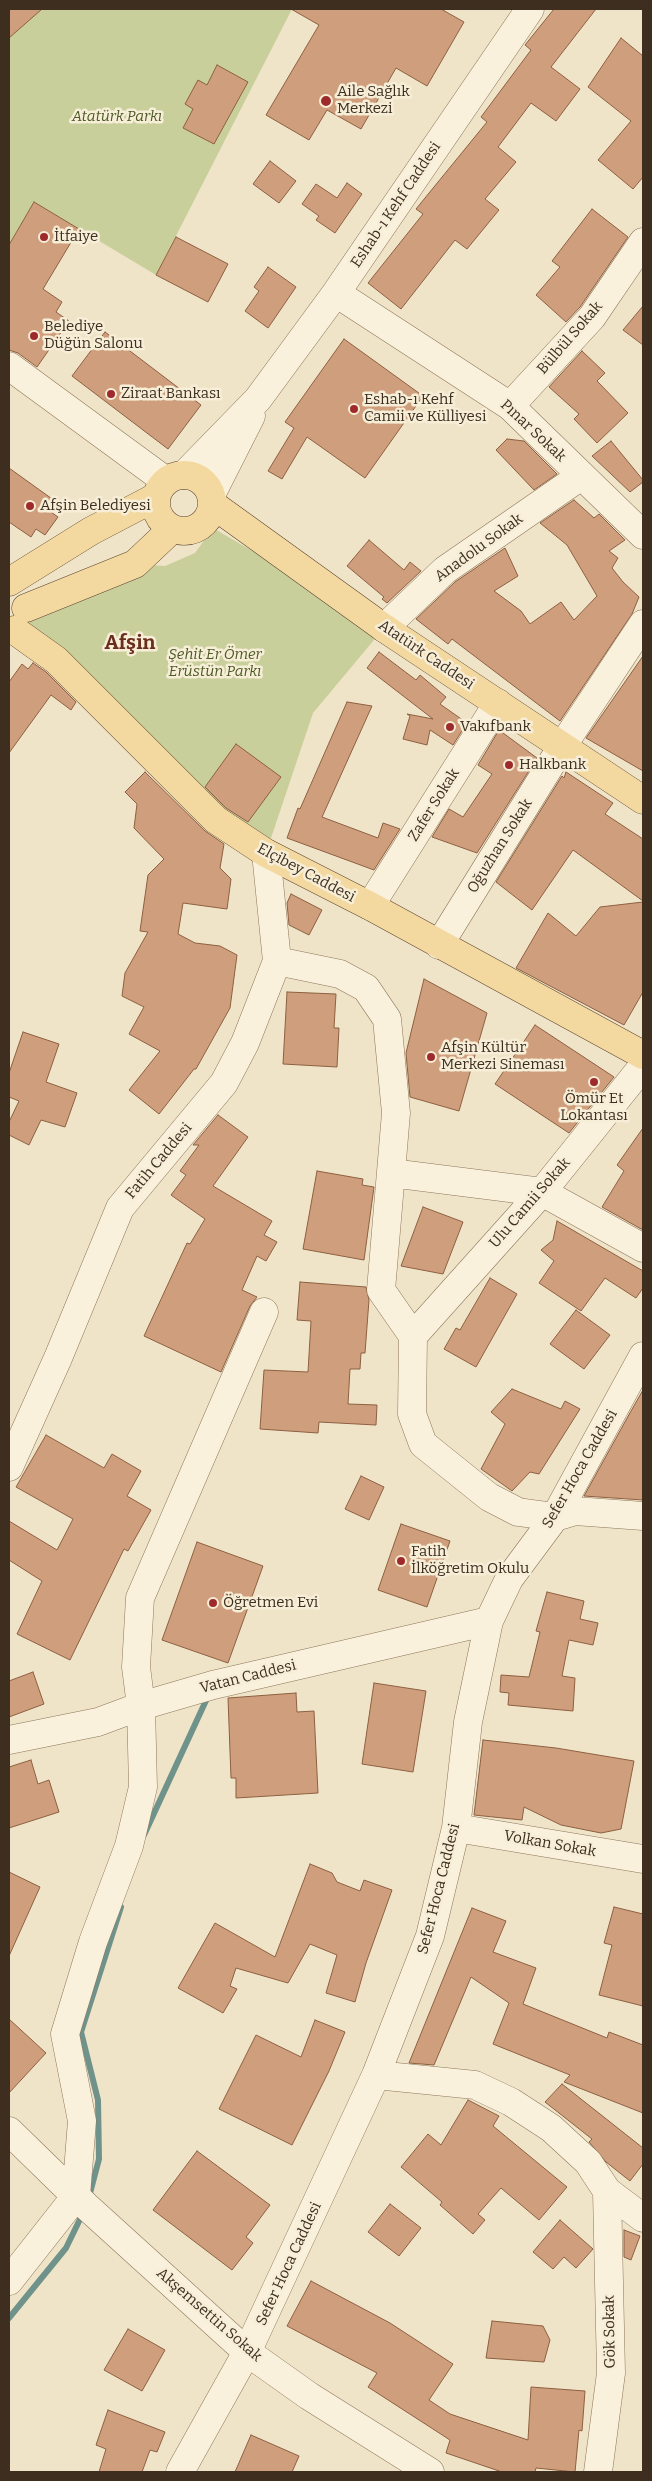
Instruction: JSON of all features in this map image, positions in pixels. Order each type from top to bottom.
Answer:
[{"type":"main road","points":[[16,623],[21,592],[9,582],[169,484],[201,481],[212,500],[206,521],[199,527],[182,532],[172,529],[158,516],[169,484]]},
{"type":"main road","name":"Atatürk Caddesi","points":[[212,500],[384,628],[561,748],[643,800]]},
{"type":"main road","points":[[16,623],[135,564],[172,529]]},
{"type":"main road","name":"Elçibey Caddesi","points":[[16,623],[56,660],[216,820],[266,853],[370,906],[643,1054]]},
{"type":"street","name":"Eshab-ı Kehf Caddesi","points":[[258,399],[336,293],[530,9]]},
{"type":"street","name":"Bülbül Sokak","points":[[510,406],[592,317],[643,242]]},
{"type":"street","name":"Pınar Sokak","points":[[336,293],[510,406],[643,535]]},
{"type":"street","points":[[9,366],[169,484],[258,399]]},
{"type":"street","points":[[212,500],[258,399]]},
{"type":"street","name":"Anadolu Sokak","points":[[384,628],[445,570],[581,476]]},
{"type":"street","name":"Oğuzhan Sokak","points":[[439,945],[561,748],[643,624]]},
{"type":"street","name":"Zafer Sokak","points":[[370,906],[498,704]]},
{"type":"street","name":"Fatih Caddesi","points":[[9,1468],[58,1358],[120,1208],[224,1083],[245,1043],[276,961],[266,853]]},
{"type":"street","points":[[276,961],[340,974],[366,988],[387,1019],[396,1113],[382,1290],[413,1336],[412,1414],[423,1444],[489,1498],[518,1512],[555,1518],[575,1511],[643,1516]]},
{"type":"street","name":"Ulu Camii Sokak","points":[[413,1336],[542,1192],[643,1066]]},
{"type":"street","points":[[391,1173],[542,1192],[643,1248]]},
{"type":"street","points":[[9,2281],[76,2196],[82,2121],[65,2034],[93,1942],[129,1846],[143,1788],[141,1706],[136,1667],[140,1598],[264,1312]]},
{"type":"street","name":"Sefer Hoca Caddesi","points":[[180,2472],[247,2352],[376,2075],[430,1936],[456,1828],[468,1722],[489,1621],[509,1579],[555,1518],[643,1356]]},
{"type":"street","name":"Vatan Caddesi","points":[[9,1740],[98,1722],[141,1706],[213,1685],[489,1621]]},
{"type":"street","name":"Volkan Sokak","points":[[456,1828],[643,1860]]},
{"type":"street","points":[[376,2075],[475,2085],[511,2102],[551,2128],[588,2162],[607,2192],[643,2218]]},
{"type":"street","name":"Akşemsettin Sokak","points":[[9,2131],[76,2196],[247,2352],[309,2396],[430,2472]]},
{"type":"street","name":"Gök Sokak","points":[[598,2472],[611,2373],[607,2192]]},
{"type":"green space","name":"Atatürk Parkı","points":[[9,9],[292,9],[156,275],[34,202],[9,245]]},
{"type":"green space","name":"Şehit Er Ömer Erüstün Parkı","points":[[213,528],[384,628],[313,713],[266,853],[20,624],[135,564],[165,566],[195,553]]},
{"type":"building","points":[[9,9],[42,9],[9,38]]},
{"type":"building","points":[[291,9],[441,9],[464,22],[427,86],[396,68],[361,129],[327,110],[309,140],[266,115],[319,25]]},
{"type":"building","points":[[554,9],[596,9],[551,67],[580,89],[556,121],[531,103],[498,147],[516,162],[485,199],[499,210],[467,249],[455,240],[401,309],[368,283],[423,214],[416,209],[487,122],[481,117],[531,50],[525,45]]},
{"type":"building","points":[[621,38],[643,56],[643,177],[633,189],[598,160],[631,121],[588,87]]},
{"type":"building","points":[[217,65],[248,82],[214,144],[183,128],[193,109],[185,104],[198,80],[207,85]]},
{"type":"building","points":[[270,161],[296,181],[279,203],[253,184]]},
{"type":"building","points":[[347,183],[362,194],[335,233],[316,220],[319,216],[302,204],[316,184],[337,198]]},
{"type":"building","points":[[34,202],[79,229],[43,289],[62,302],[56,312],[69,321],[37,367],[18,353],[9,350],[9,245]]},
{"type":"building","points":[[592,209],[628,237],[580,307],[566,322],[536,295],[560,267],[552,261]]},
{"type":"building","points":[[176,237],[228,264],[208,302],[156,275]]},
{"type":"building","points":[[268,267],[296,287],[268,328],[245,311],[259,291],[254,287]]},
{"type":"building","points":[[643,306],[643,345],[623,330]]},
{"type":"building","points":[[105,332],[201,405],[168,449],[72,376]]},
{"type":"building","name":"Eshab-ı Kehf Camii ve Külliyesi","points":[[344,339],[423,396],[365,478],[307,437],[282,479],[268,471],[294,428],[285,422]]},
{"type":"building","points":[[582,351],[605,373],[597,381],[628,413],[597,443],[574,419],[579,414],[549,387]]},
{"type":"building","points":[[507,439],[524,441],[557,474],[534,490],[496,450]]},
{"type":"building","points":[[611,441],[643,480],[630,492],[592,456]]},
{"type":"building","name":"Afşin Belediyesi","points":[[9,468],[55,501],[48,510],[58,517],[45,535],[36,529],[31,537],[9,522]]},
{"type":"building","points":[[574,500],[594,518],[599,514],[625,540],[609,551],[618,558],[612,568],[639,597],[632,614],[560,721],[452,639],[448,644],[416,619],[455,582],[505,548],[518,576],[494,591],[521,611],[530,624],[561,602],[574,620],[597,596],[567,545],[540,523]]},
{"type":"building","points":[[369,540],[404,570],[410,562],[421,571],[387,603],[382,599],[384,597],[347,566]]},
{"type":"building","points":[[379,652],[416,680],[420,675],[446,697],[440,704],[467,723],[453,745],[430,730],[427,745],[403,739],[410,716],[407,714],[433,719],[367,668]]},
{"type":"building","points":[[643,656],[643,771],[586,738]]},
{"type":"building","points":[[33,663],[46,672],[76,702],[71,710],[51,695],[9,753],[9,682],[22,664],[28,669]]},
{"type":"building","points":[[347,702],[372,706],[322,817],[378,838],[383,823],[400,829],[374,870],[287,838],[298,808],[300,809]]},
{"type":"building","points":[[499,730],[537,758],[477,853],[432,837],[449,809],[463,817],[492,774],[478,765]]},
{"type":"building","points":[[236,744],[281,777],[248,822],[226,808],[205,787]]},
{"type":"building","points":[[145,772],[205,831],[224,844],[220,868],[231,879],[227,909],[183,903],[178,934],[195,943],[220,946],[237,955],[230,1008],[196,1069],[194,1069],[159,1114],[129,1090],[160,1051],[129,1034],[144,1007],[122,996],[125,973],[148,932],[140,931],[148,875],[164,859],[134,828],[137,804],[125,792]]},
{"type":"building","points":[[566,772],[613,803],[605,814],[643,839],[643,901],[573,850],[532,910],[496,882],[562,776],[564,778]]},
{"type":"building","points":[[291,894],[322,910],[309,935],[289,925],[287,903]]},
{"type":"building","points":[[643,902],[643,992],[624,1025],[516,968],[548,913],[576,936],[600,907]]},
{"type":"building","points":[[424,979],[487,1013],[459,1111],[410,1097],[406,1053]]},
{"type":"building","points":[[287,992],[336,994],[334,1028],[339,1028],[337,1067],[283,1064]]},
{"type":"building","points":[[535,1025],[614,1077],[569,1133],[495,1084]]},
{"type":"building","points":[[23,1032],[59,1044],[46,1082],[77,1093],[65,1127],[41,1120],[29,1145],[9,1135],[9,1122],[19,1101],[9,1097],[9,1073]]},
{"type":"building","points":[[218,1115],[248,1137],[213,1186],[272,1221],[264,1235],[277,1242],[266,1261],[257,1256],[242,1290],[257,1297],[250,1306],[221,1372],[144,1336],[187,1243],[190,1244],[205,1219],[171,1195],[186,1175],[180,1171],[199,1145],[193,1145]]},
{"type":"building","points":[[643,1128],[643,1230],[602,1207],[624,1171],[617,1165]]},
{"type":"building","points":[[317,1171],[363,1179],[362,1185],[374,1187],[364,1260],[303,1249]]},
{"type":"building","points":[[423,1207],[463,1222],[443,1274],[401,1266]]},
{"type":"building","points":[[557,1221],[643,1271],[643,1288],[636,1298],[605,1278],[581,1311],[539,1283],[554,1261],[541,1250],[553,1240]]},
{"type":"building","points":[[490,1278],[517,1294],[476,1367],[444,1349],[456,1328],[460,1330]]},
{"type":"building","points":[[300,1282],[366,1287],[369,1300],[365,1353],[361,1353],[360,1369],[350,1369],[348,1404],[377,1405],[376,1425],[319,1422],[318,1433],[260,1429],[264,1370],[308,1372],[311,1321],[297,1320]]},
{"type":"building","points":[[576,1310],[610,1335],[584,1369],[550,1344]]},
{"type":"building","points":[[512,1389],[561,1409],[565,1401],[580,1409],[539,1474],[530,1472],[512,1491],[481,1469],[505,1424],[491,1412]]},
{"type":"building","points":[[643,1390],[643,1500],[584,1496],[631,1411]]},
{"type":"building","points":[[46,1435],[104,1468],[112,1454],[141,1471],[127,1496],[151,1510],[128,1551],[124,1549],[70,1660],[17,1634],[42,1581],[9,1560],[9,1521],[57,1550],[73,1519],[16,1487]]},
{"type":"building","points":[[361,1476],[384,1487],[369,1520],[345,1509]]},
{"type":"building","points":[[401,1524],[450,1541],[427,1607],[378,1590]]},
{"type":"building","name":"Öğretmen Evi","points":[[197,1542],[263,1566],[228,1663],[162,1640]]},
{"type":"building","points":[[547,1592],[584,1601],[580,1619],[598,1623],[593,1645],[569,1640],[562,1676],[575,1678],[573,1711],[508,1705],[509,1693],[500,1692],[501,1675],[529,1677],[540,1632],[536,1631]]},
{"type":"building","points":[[33,1672],[44,1704],[9,1717],[9,1681]]},
{"type":"building","points":[[374,1683],[426,1691],[413,1772],[362,1764]]},
{"type":"building","points":[[296,1693],[297,1712],[314,1711],[318,1793],[236,1798],[236,1778],[231,1778],[228,1698]]},
{"type":"building","points":[[483,1740],[556,1748],[634,1761],[621,1829],[601,1833],[561,1825],[524,1807],[522,1820],[474,1815]]},
{"type":"building","points":[[31,1760],[38,1784],[49,1780],[59,1812],[9,1828],[9,1767]]},
{"type":"building","points":[[310,1864],[332,1873],[337,1882],[360,1891],[364,1880],[392,1890],[366,1963],[355,2002],[326,1993],[337,1955],[310,1944],[288,1983],[236,1968],[230,1986],[237,1989],[223,2013],[178,1988],[215,1923],[275,1957]]},
{"type":"building","points":[[9,1872],[40,1887],[9,1956]]},
{"type":"building","points":[[614,1907],[643,1914],[643,2006],[599,1995],[612,1945],[604,1943]]},
{"type":"building","points":[[472,1908],[506,1921],[493,1952],[536,1968],[523,2004],[607,2038],[609,2032],[643,2045],[643,2113],[564,2082],[570,2075],[493,2044],[509,2003],[471,1977],[434,2065],[409,2063]]},
{"type":"building","points":[[9,2019],[46,2053],[9,2093]]},
{"type":"building","points":[[315,2020],[345,2032],[329,2071],[292,2145],[219,2109],[256,2035],[301,2057]]},
{"type":"building","points":[[562,2084],[643,2148],[643,2164],[630,2181],[606,2162],[589,2142],[592,2139],[545,2102]]},
{"type":"building","points":[[468,2100],[499,2116],[493,2126],[567,2187],[539,2220],[501,2188],[478,2214],[485,2220],[473,2234],[440,2205],[442,2202],[401,2167],[428,2134],[441,2145]]},
{"type":"building","points":[[197,2151],[270,2205],[246,2237],[253,2243],[232,2270],[153,2210]]},
{"type":"building","points":[[390,2204],[421,2228],[399,2256],[368,2232]]},
{"type":"building","points":[[560,2220],[593,2249],[576,2268],[564,2257],[553,2269],[533,2252]]},
{"type":"building","points":[[624,2230],[640,2236],[631,2260],[624,2257]]},
{"type":"building","points":[[311,2281],[390,2323],[453,2364],[429,2400],[450,2414],[528,2440],[531,2387],[585,2391],[582,2431],[579,2430],[575,2472],[536,2468],[535,2472],[502,2472],[446,2453],[450,2440],[368,2387],[377,2373],[287,2326]]},
{"type":"building","points":[[492,2321],[543,2326],[550,2340],[544,2362],[486,2358]]},
{"type":"building","points":[[128,2329],[165,2350],[142,2391],[104,2370]]},
{"type":"building","points":[[108,2410],[165,2432],[157,2452],[150,2450],[142,2472],[99,2472],[106,2449],[96,2445]]},
{"type":"building","points":[[251,2435],[299,2456],[292,2472],[235,2472]]},
{"type":"waterway","points":[[144,1835],[209,1694]]},
{"type":"waterway","points":[[89,2197],[99,2159],[98,2100],[81,2032],[121,1907]]},
{"type":"waterway","points":[[9,2318],[66,2248],[84,2211]]},
{"type":"place","name":"Aile Sağlık Merkezi","points":[[326,101]]},
{"type":"place","name":"İtfaiye","points":[[44,237]]},
{"type":"place","name":"Belediye Düğün Salonu","points":[[34,336]]},
{"type":"place","name":"Ziraat Bankası","points":[[111,394]]},
{"type":"place","name":"Eshab-ı Kehf Camii ve Külliyesi","points":[[354,409]]},
{"type":"place","name":"Afşin Belediyesi","points":[[30,506]]},
{"type":"place","name":"Vakıfbank","points":[[450,727]]},
{"type":"place","name":"Halkbank","points":[[509,765]]},
{"type":"place","name":"Afşin Kültür Merkezi Sineması","points":[[431,1057]]},
{"type":"place","name":"Ömür Et Lokantası","points":[[594,1082]]},
{"type":"place","name":"Fatih İlköğretim Okulu","points":[[401,1561]]},
{"type":"place","name":"Öğretmen Evi","points":[[213,1603]]},
{"type":"district","name":"Afşin","points":[[130,643]]}]
